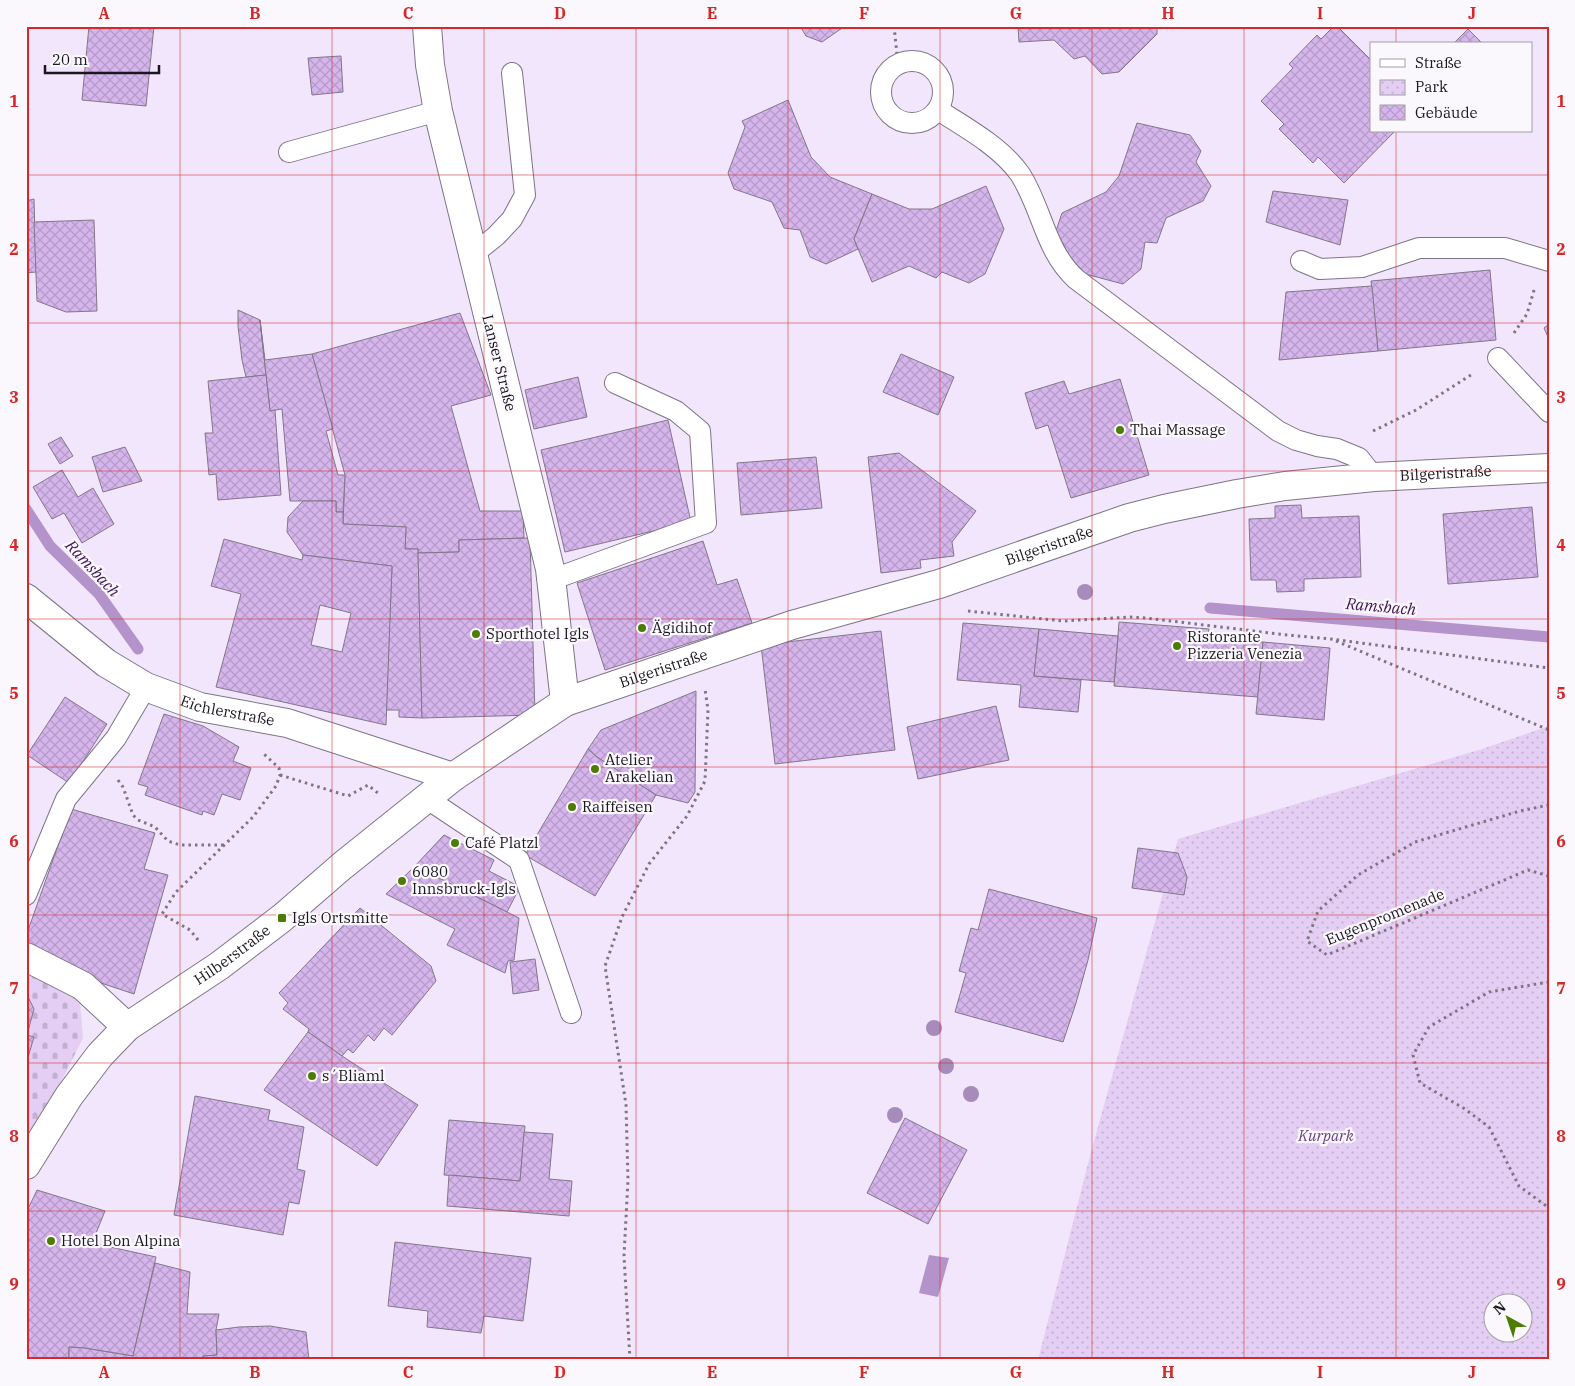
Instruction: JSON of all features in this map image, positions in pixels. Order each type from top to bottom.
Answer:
[{"type":"street","name":"Lanser Straße","points":[[427,26],[430,65],[438,111],[547,560],[566,702]]},
{"type":"street","name":"Bilgeristraße","points":[[566,702],[792,625],[939,584],[1121,521],[1164,509],[1284,486],[1374,477],[1549,468]]},
{"type":"street","name":"Eichlerstraße","points":[[26,598],[106,662],[146,687],[200,707],[287,724],[453,777]]},
{"type":"street","name":"Hilberstraße","points":[[26,1164],[69,1096],[100,1055],[127,1026],[219,966],[282,918],[342,866],[453,777],[566,702]]},
{"type":"street","points":[[26,957],[83,986],[127,1026]]},
{"type":"lane","points":[[906,61],[924,63],[932,68],[942,83],[944,93],[938,110],[932,117],[915,123],[898,120],[892,115],[883,101],[881,92],[886,76],[891,69],[906,61]]},
{"type":"lane","points":[[472,255],[496,236],[512,219],[525,195],[512,73]]},
{"type":"lane","points":[[938,110],[978,136],[1010,162],[1021,176],[1061,264],[1076,279],[1278,431],[1296,440],[1337,449],[1359,458],[1374,477]]},
{"type":"lane","points":[[289,152],[438,111]]},
{"type":"lane","points":[[1301,261],[1320,268],[1362,267],[1419,248],[1504,248],[1546,265]]},
{"type":"lane","points":[[1498,358],[1549,412]]},
{"type":"lane","points":[[551,580],[706,523],[700,431],[676,411],[615,383]]},
{"type":"lane","points":[[26,895],[66,799],[116,738],[146,687]]},
{"type":"lane","points":[[426,798],[519,860],[571,1013]]},
{"type":"path","points":[[894,26],[898,64]]},
{"type":"path","points":[[1337,449],[1416,410],[1498,358],[1527,314],[1546,265]]},
{"type":"path","points":[[939,584],[968,611],[1063,621],[1130,617],[1331,639],[1549,668]]},
{"type":"path","points":[[1331,639],[1549,730]]},
{"type":"path","points":[[630,1360],[624,1256],[628,1180],[626,1105],[605,966],[622,917],[649,864],[687,816],[705,781],[708,710],[701,656]]},
{"type":"path","points":[[219,966],[190,930],[162,914],[176,892],[254,817],[276,786],[280,775],[279,768],[259,750]]},
{"type":"path","points":[[102,755],[123,787],[133,815],[138,820],[154,827],[168,841],[180,845],[224,845]]},
{"type":"path","points":[[280,775],[348,796],[368,786],[404,815]]},
{"type":"path","name":"Eugenpromenade","points":[[1549,805],[1520,811],[1415,842],[1358,875],[1318,911],[1307,941],[1327,955],[1528,870],[1549,876]]},
{"type":"path","points":[[1549,982],[1489,992],[1429,1027],[1413,1055],[1420,1083],[1465,1109],[1489,1128],[1519,1186],[1549,1208]]},
{"type":"green space","name":"Kurpark","points":[[1549,726],[1549,1360],[1038,1360],[1091,1152],[1178,839],[1482,749]]},
{"type":"green space","points":[[26,970],[80,1002],[83,1038],[52,1100],[26,1137],[26,1064],[34,1037],[27,1035],[34,1009],[26,993]]},
{"type":"shaded area","points":[[929,1255],[949,1258],[938,1297],[919,1293]]},
{"type":"building","points":[[89,26],[154,26],[146,106],[82,100]]},
{"type":"building","points":[[800,26],[845,26],[822,42],[806,36]]},
{"type":"building","points":[[1018,26],[1157,26],[1157,34],[1119,72],[1102,74],[1085,56],[1074,59],[1054,40],[1019,42]]},
{"type":"building","points":[[1334,26],[1337,26],[1370,59],[1370,132],[1394,132],[1344,183],[1318,157],[1313,163],[1279,129],[1284,124],[1261,101],[1293,68],[1289,64],[1317,35],[1321,39]]},
{"type":"building","points":[[1468,29],[1481,42],[1455,42]]},
{"type":"building","points":[[341,56],[343,92],[312,95],[308,58]]},
{"type":"building","points":[[788,100],[811,157],[830,177],[872,194],[854,239],[858,249],[826,264],[810,257],[800,230],[784,228],[772,202],[734,189],[728,173],[745,127],[742,121]]},
{"type":"building","points":[[1137,123],[1190,135],[1201,151],[1196,162],[1211,186],[1203,201],[1166,218],[1157,243],[1145,242],[1141,269],[1123,284],[1078,272],[1056,231],[1062,213],[1106,192],[1119,176]]},
{"type":"building","points":[[986,186],[1004,229],[985,274],[969,283],[942,272],[936,278],[909,266],[872,282],[854,239],[872,194],[909,209],[932,209]]},
{"type":"building","points":[[1273,191],[1348,200],[1340,245],[1266,222]]},
{"type":"building","points":[[34,199],[36,272],[26,273],[26,201]]},
{"type":"building","points":[[94,220],[97,311],[66,312],[37,301],[34,222]]},
{"type":"building","points":[[1490,270],[1496,340],[1378,351],[1371,281]]},
{"type":"building","points":[[1372,286],[1378,351],[1279,360],[1286,292]]},
{"type":"building","points":[[238,310],[260,320],[266,375],[246,377],[242,360]]},
{"type":"building","points":[[460,313],[491,395],[451,406],[480,511],[523,511],[524,538],[459,540],[459,552],[418,553],[418,549],[405,549],[406,527],[343,524],[345,475],[312,354]]},
{"type":"building","points":[[260,320],[265,360],[312,354],[333,429],[326,431],[338,475],[345,475],[343,512],[336,512],[336,501],[290,501],[282,409],[270,411]]},
{"type":"building","points":[[1549,324],[1549,339],[1544,328]]},
{"type":"building","points":[[901,354],[954,377],[938,415],[883,392]]},
{"type":"building","points":[[266,375],[270,411],[275,410],[281,495],[218,500],[216,474],[209,475],[205,433],[213,433],[208,381]]},
{"type":"building","points":[[578,377],[587,417],[534,429],[525,390]]},
{"type":"building","points":[[1120,379],[1149,475],[1071,498],[1048,425],[1036,429],[1025,393],[1064,381],[1069,394]]},
{"type":"building","points":[[668,420],[691,522],[565,552],[541,450]]},
{"type":"building","points":[[61,437],[73,456],[60,464],[48,444]]},
{"type":"building","points":[[125,447],[142,481],[103,492],[92,457]]},
{"type":"building","points":[[899,453],[976,511],[952,542],[954,556],[920,560],[921,568],[881,573],[868,457]]},
{"type":"building","points":[[816,457],[822,508],[741,515],[737,463]]},
{"type":"building","points":[[62,470],[78,497],[93,488],[114,524],[82,543],[64,513],[52,519],[33,487]]},
{"type":"building","points":[[303,501],[336,501],[336,512],[343,512],[343,524],[406,527],[405,549],[418,549],[422,718],[399,717],[399,710],[386,710],[392,566],[303,555],[287,532],[288,517]]},
{"type":"building","points":[[1301,505],[1302,518],[1359,516],[1361,577],[1304,579],[1304,591],[1277,592],[1276,580],[1251,580],[1249,519],[1275,518],[1275,506]]},
{"type":"building","points":[[1532,507],[1538,577],[1448,584],[1443,514]]},
{"type":"building","name":"Sporthotel Igls","points":[[530,538],[535,715],[422,718],[418,553],[459,552],[459,540]]},
{"type":"building","points":[[224,539],[302,560],[303,555],[392,566],[386,725],[216,687],[241,594],[211,586]],"holes":[[[320,605],[351,613],[342,652],[311,645]]]},
{"type":"building","points":[[703,541],[717,585],[737,579],[752,623],[605,670],[577,583]]},
{"type":"building","points":[[1119,622],[1209,629],[1208,638],[1263,642],[1258,697],[1114,686]]},
{"type":"building","points":[[963,623],[1039,629],[1034,676],[1081,680],[1078,712],[1019,707],[1021,685],[957,680]]},
{"type":"building","points":[[1039,629],[1118,636],[1114,682],[1034,676]]},
{"type":"building","points":[[881,631],[895,750],[775,764],[761,645]]},
{"type":"building","points":[[1263,642],[1330,648],[1324,720],[1256,714]]},
{"type":"building","points":[[696,691],[695,792],[688,803],[656,795],[597,757],[588,749],[601,730]]},
{"type":"building","points":[[65,697],[107,724],[69,783],[27,755]]},
{"type":"building","points":[[996,706],[1009,760],[918,779],[907,727]]},
{"type":"building","points":[[164,714],[203,726],[239,747],[233,761],[251,768],[240,800],[222,794],[214,815],[203,811],[202,815],[145,795],[148,787],[138,784]]},
{"type":"building","points":[[588,749],[597,757],[656,795],[595,896],[525,855]]},
{"type":"building","points":[[71,809],[155,833],[144,869],[168,875],[134,994],[77,975],[26,948],[26,936]]},
{"type":"building","points":[[444,835],[494,860],[489,871],[520,887],[507,912],[415,866]]},
{"type":"building","points":[[1138,848],[1178,853],[1187,877],[1184,895],[1132,888]]},
{"type":"building","points":[[415,866],[519,918],[514,960],[508,961],[505,973],[447,945],[455,929],[386,894]]},
{"type":"building","points":[[989,889],[1097,918],[1088,960],[1063,1042],[955,1012],[966,973],[959,971],[971,928],[978,930]]},
{"type":"building","points":[[360,908],[431,966],[436,981],[392,1035],[384,1028],[374,1041],[368,1035],[353,1053],[348,1049],[342,1056],[308,1032],[309,1029],[283,1009],[288,1003],[279,993]]},
{"type":"building","points":[[535,959],[539,990],[513,994],[510,962]]},
{"type":"building","points":[[26,993],[34,1009],[27,1035],[34,1037],[26,1064]]},
{"type":"building","points":[[308,1032],[418,1105],[377,1166],[264,1090]]},
{"type":"building","points":[[195,1096],[270,1110],[268,1120],[304,1127],[297,1169],[305,1171],[299,1204],[289,1202],[283,1235],[174,1215]]},
{"type":"building","points":[[905,1118],[967,1150],[928,1224],[867,1193]]},
{"type":"building","points":[[449,1120],[525,1126],[520,1181],[444,1175]]},
{"type":"building","points":[[524,1132],[553,1134],[549,1179],[572,1181],[569,1216],[447,1206],[449,1175],[520,1181]]},
{"type":"building","points":[[37,1190],[105,1211],[92,1243],[156,1257],[133,1356],[69,1347],[69,1360],[26,1360],[26,1213]]},
{"type":"building","points":[[395,1242],[531,1258],[523,1321],[484,1316],[481,1333],[427,1327],[428,1311],[388,1306]]},
{"type":"building","points":[[155,1263],[190,1272],[187,1314],[219,1314],[216,1330],[217,1355],[203,1356],[203,1360],[69,1360],[69,1347],[133,1356]]},
{"type":"building","points":[[270,1326],[306,1332],[309,1360],[203,1360],[203,1356],[217,1355],[216,1330]]},
{"type":"waterway","name":"Ramsbach","points":[[26,509],[50,546],[99,594],[138,649]]},
{"type":"waterway","name":"Ramsbach","points":[[1210,608],[1549,637]]},
{"type":"place","name":"Thai Massage","points":[[1120,430]]},
{"type":"place","name":"Ägidihof","points":[[642,628]]},
{"type":"place","name":"Sporthotel Igls","points":[[476,634]]},
{"type":"place","name":"Ristorante Pizzeria Venezia","points":[[1177,646]]},
{"type":"place","name":"Atelier Arakelian","points":[[595,769]]},
{"type":"place","name":"Raiffeisen","points":[[572,807]]},
{"type":"place","name":"Café Platzl","points":[[455,843]]},
{"type":"place","name":"6080 Innsbruck-Igls","points":[[402,881]]},
{"type":"place","name":"Igls Ortsmitte","points":[[282,918]]},
{"type":"place","name":"s´Bliaml","points":[[312,1076]]},
{"type":"place","name":"Hotel Bon Alpina","points":[[51,1241]]}]
